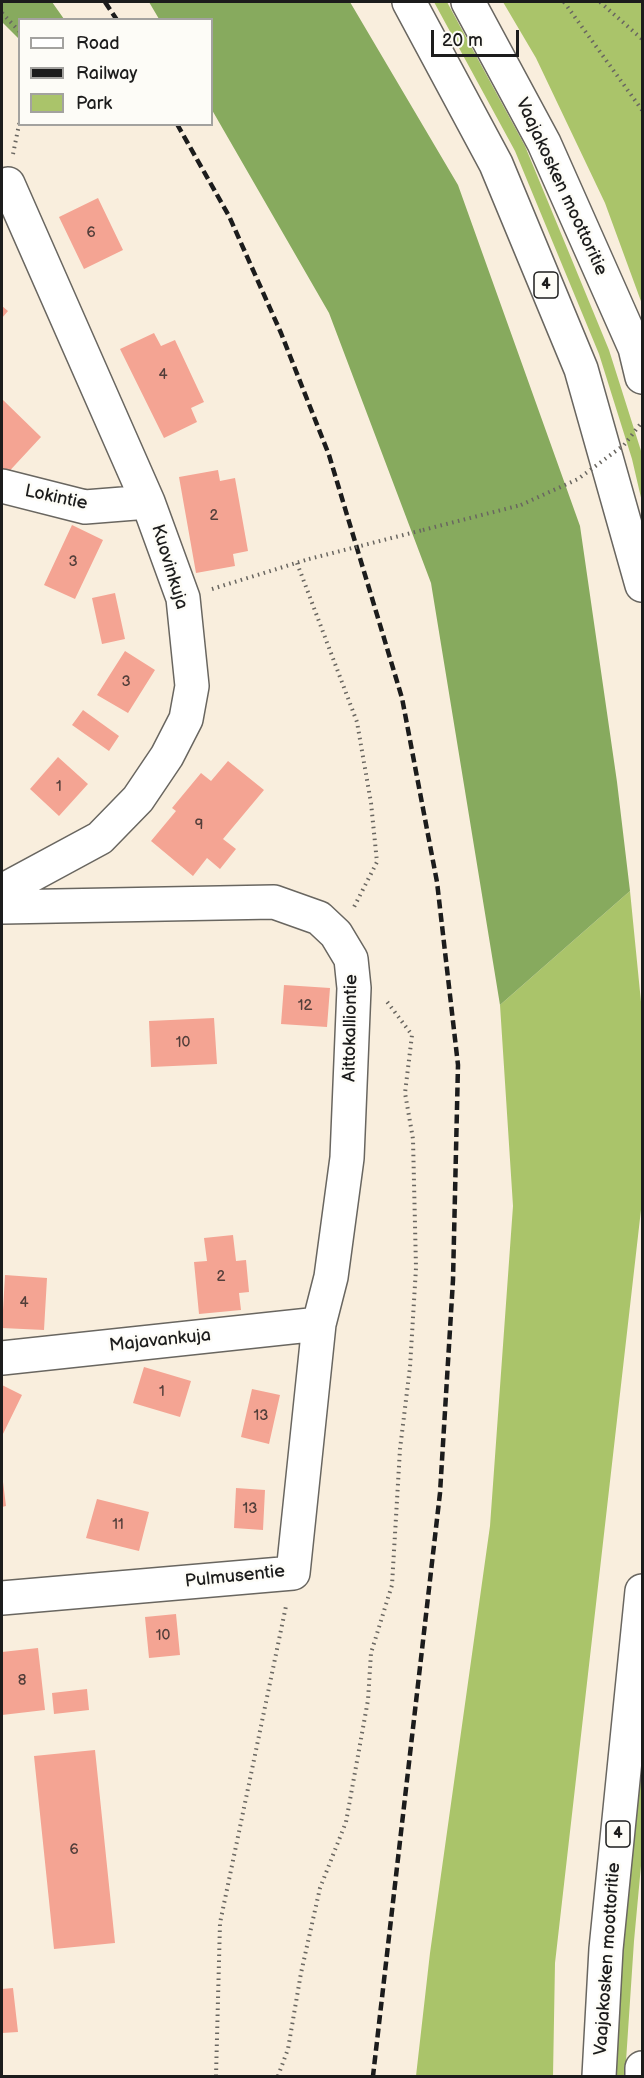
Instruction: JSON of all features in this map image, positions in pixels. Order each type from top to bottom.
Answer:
[{"type":"main road","name":"4","points":[[409,2],[496,164],[581,369],[642,585]]},
{"type":"main road","name":"Vaajakosken moottoritie","points":[[468,2],[544,143],[635,348],[642,377]]},
{"type":"main road","name":"Kuovinkuja","points":[[2,891],[100,838],[138,799],[167,756],[186,719],[192,686],[183,598],[148,502],[8,184]]},
{"type":"main road","name":"Lokintie","points":[[2,486],[84,507],[148,502]]},
{"type":"main road","name":"Aittokalliontie","points":[[2,907],[274,902],[320,918],[336,934],[351,959],[353,976],[347,1158],[331,1276],[319,1324]]},
{"type":"main road","name":"Majavankuja","points":[[2,1358],[319,1324]]},
{"type":"main road","name":"Pulmusentie","points":[[2,1598],[293,1573],[319,1324]]},
{"type":"main road","name":"Vaajakosken moottoritie","points":[[599,2076],[606,1949],[642,1591]]},
{"type":"main road","points":[[642,2068],[642,2076]]},
{"type":"path","points":[[564,2],[642,110]]},
{"type":"path","points":[[600,2],[642,39]]},
{"type":"path","points":[[607,7],[610,2]]},
{"type":"path","points":[[2,13],[18,30]]},
{"type":"path","points":[[183,598],[297,563],[521,505],[578,478],[624,445],[642,422]]},
{"type":"path","points":[[297,563],[357,722],[371,803],[377,862],[353,909],[336,934]]},
{"type":"path","points":[[278,2076],[288,2049],[301,1973],[320,1888],[346,1822],[368,1701],[370,1653],[392,1585],[400,1449],[410,1367],[416,1268],[413,1139],[405,1093],[412,1035],[386,1000],[353,976]]},
{"type":"path","points":[[216,2076],[220,1923],[293,1573]]},
{"type":"green space","points":[[2,2],[52,2],[63,18],[18,18],[18,38],[2,22]]},
{"type":"green space","points":[[149,2],[350,2],[458,185],[580,526],[617,782],[630,891],[500,1005],[431,583],[329,313],[213,112],[213,18],[158,18]]},
{"type":"green space","points":[[434,2],[447,2],[525,146],[609,350],[642,454],[642,502],[632,459],[599,354],[515,151]]},
{"type":"green space","points":[[503,2],[642,2],[642,304],[605,203],[536,58]]},
{"type":"green space","points":[[630,891],[642,1012],[642,1201],[555,1963],[553,2076],[416,2076],[430,1953],[490,1526],[513,1206],[500,1005]]},
{"type":"green space","points":[[642,1740],[642,1855],[625,2076],[614,2076],[623,1939]]},
{"type":"building","points":[[98,198],[123,250],[84,269],[59,217]]},
{"type":"building","points":[[2,306],[8,311],[2,318]]},
{"type":"building","points":[[154,333],[161,346],[175,340],[204,402],[191,408],[197,422],[164,438],[120,349]]},
{"type":"building","points":[[2,399],[41,437],[3,478],[2,477]]},
{"type":"building","points":[[218,470],[220,481],[235,478],[248,551],[233,554],[235,566],[196,573],[179,477]]},
{"type":"building","points":[[72,525],[103,540],[75,599],[44,585]]},
{"type":"building","points":[[115,593],[125,639],[102,644],[92,598]]},
{"type":"building","points":[[125,651],[155,670],[128,713],[97,695]]},
{"type":"building","points":[[83,710],[119,736],[109,751],[72,725]]},
{"type":"building","points":[[58,757],[88,784],[59,816],[30,789]]},
{"type":"building","points":[[228,761],[264,790],[223,839],[236,849],[220,869],[207,858],[193,876],[151,841],[176,811],[172,808],[201,773],[211,781]]},
{"type":"building","points":[[284,985],[330,988],[327,1027],[281,1024]]},
{"type":"building","points":[[214,1018],[217,1064],[151,1067],[149,1021]]},
{"type":"building","points":[[233,1235],[236,1261],[246,1260],[249,1292],[239,1293],[241,1310],[199,1314],[194,1262],[207,1261],[204,1238]]},
{"type":"building","points":[[5,1275],[47,1278],[44,1330],[2,1328]]},
{"type":"building","points":[[144,1367],[191,1381],[180,1417],[133,1403]]},
{"type":"building","points":[[2,1385],[22,1395],[2,1436]]},
{"type":"building","points":[[252,1389],[280,1395],[269,1444],[241,1437]]},
{"type":"building","points":[[2,1482],[6,1506],[2,1507]]},
{"type":"building","points":[[236,1488],[265,1490],[263,1530],[234,1528]]},
{"type":"building","points":[[97,1499],[149,1512],[139,1551],[86,1538]]},
{"type":"building","points":[[176,1614],[180,1655],[149,1658],[145,1617]]},
{"type":"building","points":[[38,1648],[45,1710],[2,1715],[2,1652]]},
{"type":"building","points":[[87,1689],[89,1710],[54,1714],[52,1693]]},
{"type":"building","points":[[95,1750],[115,1943],[54,1949],[34,1756]]},
{"type":"building","points":[[13,1988],[18,2032],[2,2033],[2,1989]]},
{"type":"railway","points":[[105,2],[116,18]]},
{"type":"railway","points":[[178,126],[229,216],[281,333],[329,455],[402,698],[437,882],[458,1065],[453,1280],[440,1493],[373,2076]]}]
